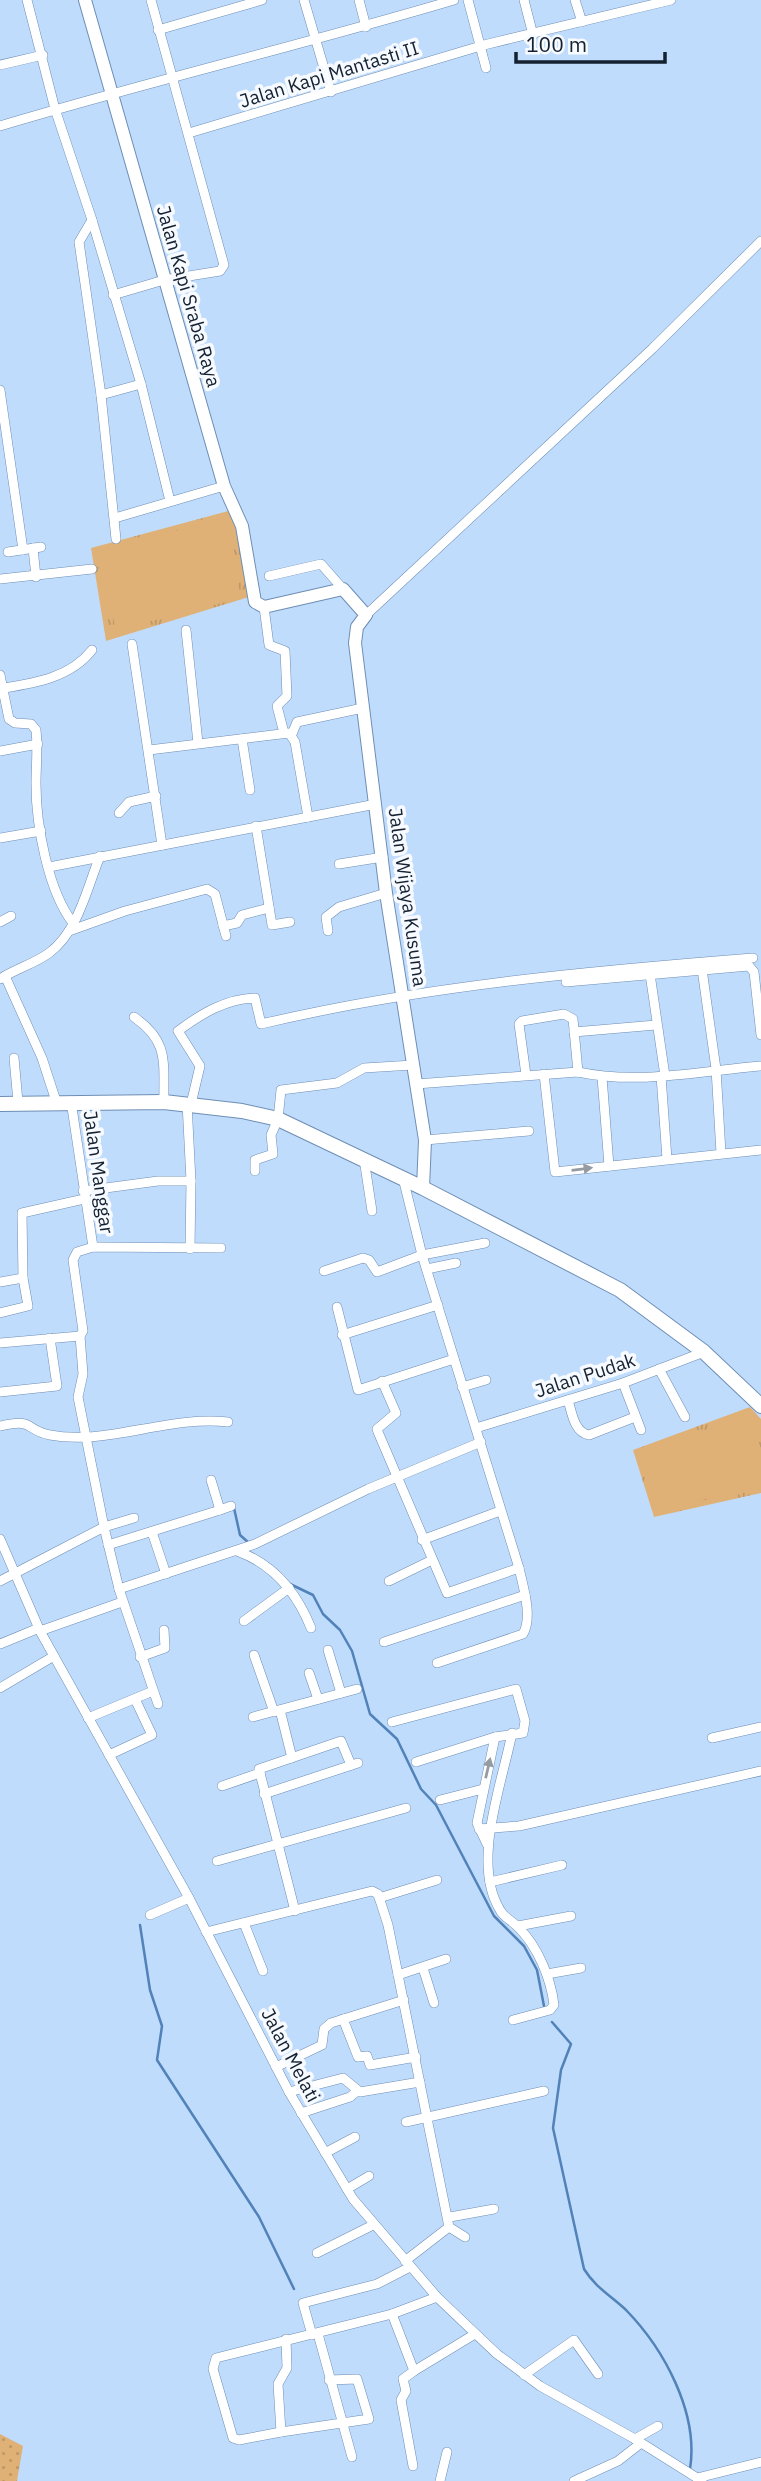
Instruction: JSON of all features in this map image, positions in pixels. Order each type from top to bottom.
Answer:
[{"type":"main road","points":[[0,1104],[64,1101],[164,1102],[278,1119],[403,1178],[620,1290],[705,1352],[761,1406]]},
{"type":"street","points":[[27,0],[55,109],[92,220],[141,384],[170,501]]},
{"type":"street","name":"Jalan Kapi Sraba Raya","points":[[85,0],[108,95],[224,486],[242,526],[259,604]]},
{"type":"street","points":[[113,295],[164,280],[220,271],[224,265],[151,0]]},
{"type":"street","points":[[158,30],[262,0]]},
{"type":"street","points":[[304,0],[331,92]]},
{"type":"street","points":[[359,0],[366,27]]},
{"type":"street","points":[[0,126],[171,77],[317,41],[454,0]]},
{"type":"street","points":[[468,0],[486,68]]},
{"type":"street","points":[[524,0],[533,35]]},
{"type":"street","points":[[575,0],[582,22]]},
{"type":"street","points":[[627,0],[631,10]]},
{"type":"street","name":"Jalan Kapi Mantasti II","points":[[189,133],[480,47],[670,0]]},
{"type":"street","points":[[0,65],[43,55]]},
{"type":"street","points":[[92,220],[79,242],[101,395],[116,538]]},
{"type":"street","points":[[269,576],[321,564],[366,615],[652,349],[761,241]]},
{"type":"street","points":[[101,395],[141,384]]},
{"type":"street","points":[[0,390],[4,447],[32,548],[36,577]]},
{"type":"street","points":[[115,518],[224,486]]},
{"type":"street","points":[[8,552],[32,548]]},
{"type":"street","points":[[0,579],[92,569]]},
{"type":"street","points":[[308,817],[288,734],[277,706],[287,696],[285,651],[269,645],[259,604],[343,589]]},
{"type":"street","name":"Jalan Wijaya Kusuma","points":[[366,615],[357,627],[355,643],[386,893],[425,1140],[423,1188]]},
{"type":"street","points":[[186,630],[198,743]]},
{"type":"street","points":[[132,644],[162,845]]},
{"type":"street","points":[[4,688],[57,676],[84,660],[92,650]]},
{"type":"street","points":[[0,676],[9,719],[15,723],[31,724],[36,730],[36,786],[41,831],[60,905],[71,927]]},
{"type":"street","points":[[149,750],[288,734],[297,722],[363,708]]},
{"type":"street","points":[[242,740],[250,790]]},
{"type":"street","points":[[0,751],[38,744]]},
{"type":"street","points":[[119,813],[129,802],[156,796]]},
{"type":"street","points":[[50,867],[376,804]]},
{"type":"street","points":[[256,826],[273,926],[290,922]]},
{"type":"street","points":[[0,838],[41,831]]},
{"type":"street","points":[[3,978],[49,954],[60,943],[71,927],[100,856]]},
{"type":"street","points":[[339,863],[383,857]]},
{"type":"street","points":[[71,927],[207,889],[215,894],[224,931],[237,923],[242,915],[269,908]]},
{"type":"street","points":[[328,931],[326,918],[332,910],[386,893]]},
{"type":"street","points":[[0,922],[10,916]]},
{"type":"street","points":[[190,1250],[189,1104],[200,1066],[178,1031],[212,1008],[253,997],[261,1024],[402,996],[550,975],[753,958]]},
{"type":"street","points":[[566,982],[752,967],[761,1035]]},
{"type":"street","points":[[702,969],[716,1069],[721,1153]]},
{"type":"street","points":[[650,974],[663,1076],[667,1159]]},
{"type":"street","name":"Jalan Manggar","points":[[3,978],[64,1101],[93,1247]]},
{"type":"street","points":[[526,1075],[519,1031],[522,1021],[570,1016],[578,1072]]},
{"type":"street","points":[[134,1017],[149,1029],[162,1047],[164,1102]]},
{"type":"street","points":[[574,1032],[656,1025]]},
{"type":"street","points":[[14,1058],[18,1102]]},
{"type":"street","points":[[255,1171],[255,1160],[273,1154],[271,1135],[278,1119],[280,1093],[284,1089],[337,1083],[364,1068],[413,1065]]},
{"type":"street","points":[[416,1084],[578,1072],[602,1077],[663,1076],[761,1066]]},
{"type":"street","points":[[544,1074],[555,1172],[761,1150]]},
{"type":"street","points":[[602,1077],[609,1166]]},
{"type":"street","points":[[425,1140],[529,1131]]},
{"type":"street","points":[[364,1160],[372,1211]]},
{"type":"street","points":[[403,1178],[422,1255],[519,1568],[527,1626],[523,1634],[437,1663]]},
{"type":"street","points":[[0,1313],[27,1307],[23,1278],[22,1213],[84,1195],[158,1181],[191,1181]]},
{"type":"street","points":[[324,1271],[363,1258],[369,1259],[377,1272],[422,1255],[485,1243]]},
{"type":"street","points":[[158,1703],[122,1602],[78,1397],[83,1378],[80,1336],[83,1331],[74,1255],[93,1247],[190,1250],[221,1248]]},
{"type":"street","points":[[427,1269],[456,1263]]},
{"type":"street","points":[[0,1282],[23,1278]]},
{"type":"street","points":[[342,1335],[438,1305]]},
{"type":"street","points":[[337,1307],[358,1390],[454,1359]]},
{"type":"street","points":[[0,1343],[80,1336]]},
{"type":"street","points":[[0,1392],[58,1385],[50,1338]]},
{"type":"street","name":"Jalan Pudak","points":[[476,1428],[623,1382],[705,1352]]},
{"type":"street","points":[[659,1368],[685,1417]]},
{"type":"street","points":[[462,1387],[486,1380]]},
{"type":"street","points":[[382,1381],[396,1413],[377,1429],[422,1540],[447,1593],[519,1568]]},
{"type":"street","points":[[623,1382],[641,1430]]},
{"type":"street","points":[[568,1399],[577,1428],[584,1434],[589,1435],[635,1417]]},
{"type":"street","points":[[0,1426],[21,1422],[49,1435],[86,1436],[206,1419],[229,1422]]},
{"type":"street","points":[[119,1589],[241,1550],[398,1477],[481,1442]]},
{"type":"street","points":[[211,1480],[220,1510]]},
{"type":"street","points":[[108,1545],[231,1506]]},
{"type":"street","points":[[422,1540],[500,1511]]},
{"type":"street","points":[[0,1581],[104,1527],[134,1518]]},
{"type":"street","points":[[152,1532],[166,1574]]},
{"type":"street","name":"Jalan Melati","points":[[0,1539],[2,1555],[54,1656],[189,1898],[289,2092],[347,2189],[373,2225],[437,2297],[475,2334],[524,2375],[695,2477]]},
{"type":"street","points":[[241,1550],[261,1563],[289,1588],[311,1628]]},
{"type":"street","points":[[389,1581],[432,1560]]},
{"type":"street","points":[[244,1621],[289,1588]]},
{"type":"street","points":[[384,1642],[524,1595]]},
{"type":"street","points":[[0,1644],[122,1602]]},
{"type":"street","points":[[140,1657],[165,1648],[164,1630]]},
{"type":"street","points":[[328,1650],[341,1693]]},
{"type":"street","points":[[254,1655],[277,1711],[292,1758]]},
{"type":"street","points":[[0,1688],[20,1678],[29,1668],[54,1656]]},
{"type":"street","points":[[309,1673],[318,1699]]},
{"type":"street","points":[[253,1717],[357,1689]]},
{"type":"street","points":[[392,1722],[516,1689],[525,1728],[523,1733],[495,1737],[416,1762]]},
{"type":"street","points":[[88,1717],[153,1692]]},
{"type":"street","points":[[109,1755],[152,1735],[135,1699]]},
{"type":"street","points":[[712,1738],[761,1727]]},
{"type":"street","points":[[512,1733],[488,1844],[486,1870],[499,1909],[518,1926],[547,1974],[554,2007],[513,2020]]},
{"type":"street","points":[[488,1844],[479,1829],[483,1789],[495,1737]]},
{"type":"street","points":[[264,1794],[355,1764],[341,1741],[262,1768],[260,1773],[264,1794],[295,1911]]},
{"type":"street","points":[[479,1829],[519,1826],[761,1771]]},
{"type":"street","points":[[222,1786],[260,1773]]},
{"type":"street","points":[[440,1800],[483,1789]]},
{"type":"street","points":[[217,1861],[276,1842],[406,1808]]},
{"type":"street","points":[[490,1882],[562,1865]]},
{"type":"street","points":[[379,1898],[437,1881]]},
{"type":"street","points":[[206,1931],[372,1891],[379,1898],[388,1925],[416,2057],[425,2118],[449,2222],[466,2237]]},
{"type":"street","points":[[150,1915],[189,1898]]},
{"type":"street","points":[[518,1926],[571,1916]]},
{"type":"street","points":[[244,1923],[263,1971]]},
{"type":"street","points":[[398,1975],[446,1959]]},
{"type":"street","points":[[423,1968],[434,2003]]},
{"type":"street","points":[[547,1974],[581,1968]]},
{"type":"street","points":[[276,2067],[322,2045],[325,2027],[404,2000]]},
{"type":"street","points":[[343,2019],[358,2057],[367,2056],[370,2065],[416,2057]]},
{"type":"street","points":[[289,2092],[344,2078],[356,2092]]},
{"type":"street","points":[[301,2113],[350,2097],[356,2092],[420,2082]]},
{"type":"street","points":[[406,2122],[544,2091]]},
{"type":"street","points":[[325,2153],[355,2137]]},
{"type":"street","points":[[347,2189],[369,2176]]},
{"type":"street","points":[[352,2457],[303,2303],[377,2284],[407,2264],[449,2222],[494,2209]]},
{"type":"street","points":[[317,2253],[373,2225]]},
{"type":"street","points":[[329,2380],[357,2379],[368,2406],[369,2419],[234,2439],[213,2369],[217,2357],[392,2314],[437,2297]]},
{"type":"street","points":[[392,2314],[414,2371]]},
{"type":"street","points":[[413,2466],[401,2400],[406,2391],[402,2379],[475,2334]]},
{"type":"street","points":[[281,2432],[278,2384],[287,2368],[286,2339]]},
{"type":"street","points":[[524,2375],[574,2340],[598,2374]]},
{"type":"street","points":[[574,2481],[618,2461],[658,2426]]},
{"type":"street","points":[[440,2481],[447,2452]]},
{"type":"street","points":[[695,2477],[761,2462]]},
{"type":"green space","points":[[232,510],[249,597],[106,641],[91,548]]},
{"type":"green space","points":[[226,520],[241,598],[116,630],[96,548]]},
{"type":"green space","points":[[750,1407],[761,1419],[761,1493],[654,1517],[633,1450]]},
{"type":"green space","points":[[750,1416],[761,1449],[761,1486],[657,1510],[639,1451]]},
{"type":"green space","points":[[0,2434],[23,2446],[17,2481],[0,2481]]},
{"type":"waterway","points":[[234,1508],[240,1535],[249,1543]]},
{"type":"waterway","points":[[290,1584],[313,1595],[323,1614],[340,1630],[352,1651],[370,1714],[397,1739],[421,1789],[436,1805],[494,1916],[524,1946],[537,1970],[544,2006]]},
{"type":"waterway","points":[[140,1925],[150,1990],[162,2026],[157,2060],[259,2217],[294,2289]]},
{"type":"waterway","points":[[552,2022],[571,2044],[561,2070],[553,2128],[584,2269],[640,2326],[676,2383],[689,2426],[690,2469]]}]
